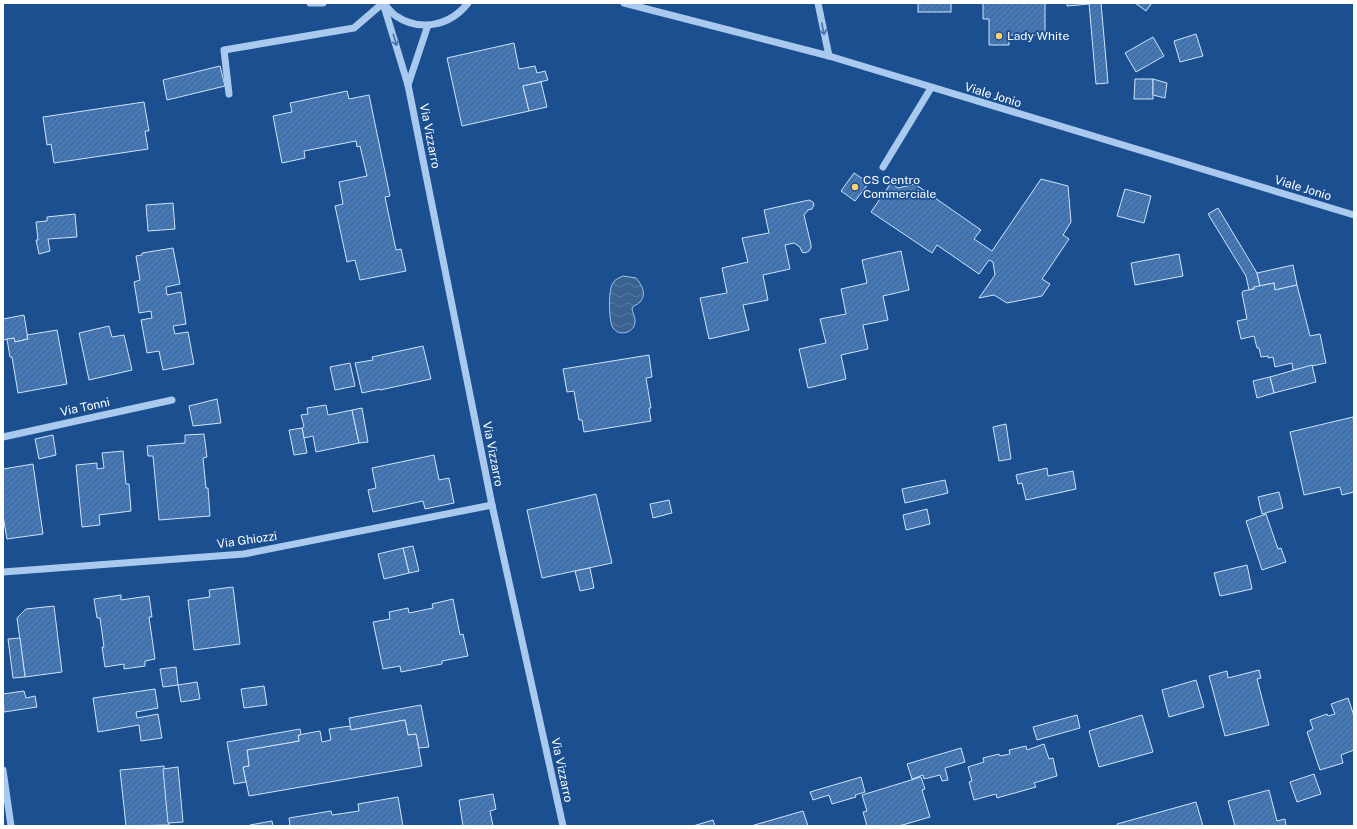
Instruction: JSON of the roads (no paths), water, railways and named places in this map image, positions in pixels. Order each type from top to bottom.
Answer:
[{"type":"street","points":[[310,3],[323,3]]},
{"type":"street","points":[[230,94],[224,50],[354,28],[383,3],[395,15],[409,22],[425,26],[442,23],[456,16],[468,3]]},
{"type":"street","name":"Via Vizzarro","points":[[383,3],[408,85],[492,505],[563,826]]},
{"type":"street","name":"Viale Jonio","points":[[624,3],[829,56],[1354,215]]},
{"type":"street","points":[[818,3],[829,56]]},
{"type":"street","name":"Via Vizzarro","points":[[408,85],[428,25]]},
{"type":"street","points":[[883,167],[932,88]]},
{"type":"street","name":"Via Tonni","points":[[3,437],[172,400]]},
{"type":"street","name":"Via Ghiozzi","points":[[3,572],[244,554],[492,505]]},
{"type":"street","points":[[3,770],[11,826]]},
{"type":"water","points":[[623,276],[636,278],[642,287],[643,296],[640,302],[632,308],[635,321],[634,327],[628,332],[621,333],[617,332],[612,326],[610,291],[614,282]]},
{"type":"place","name":"Lady White","points":[[999,36]]},
{"type":"place","name":"CS Centro Commerciale","points":[[855,187]]}]
